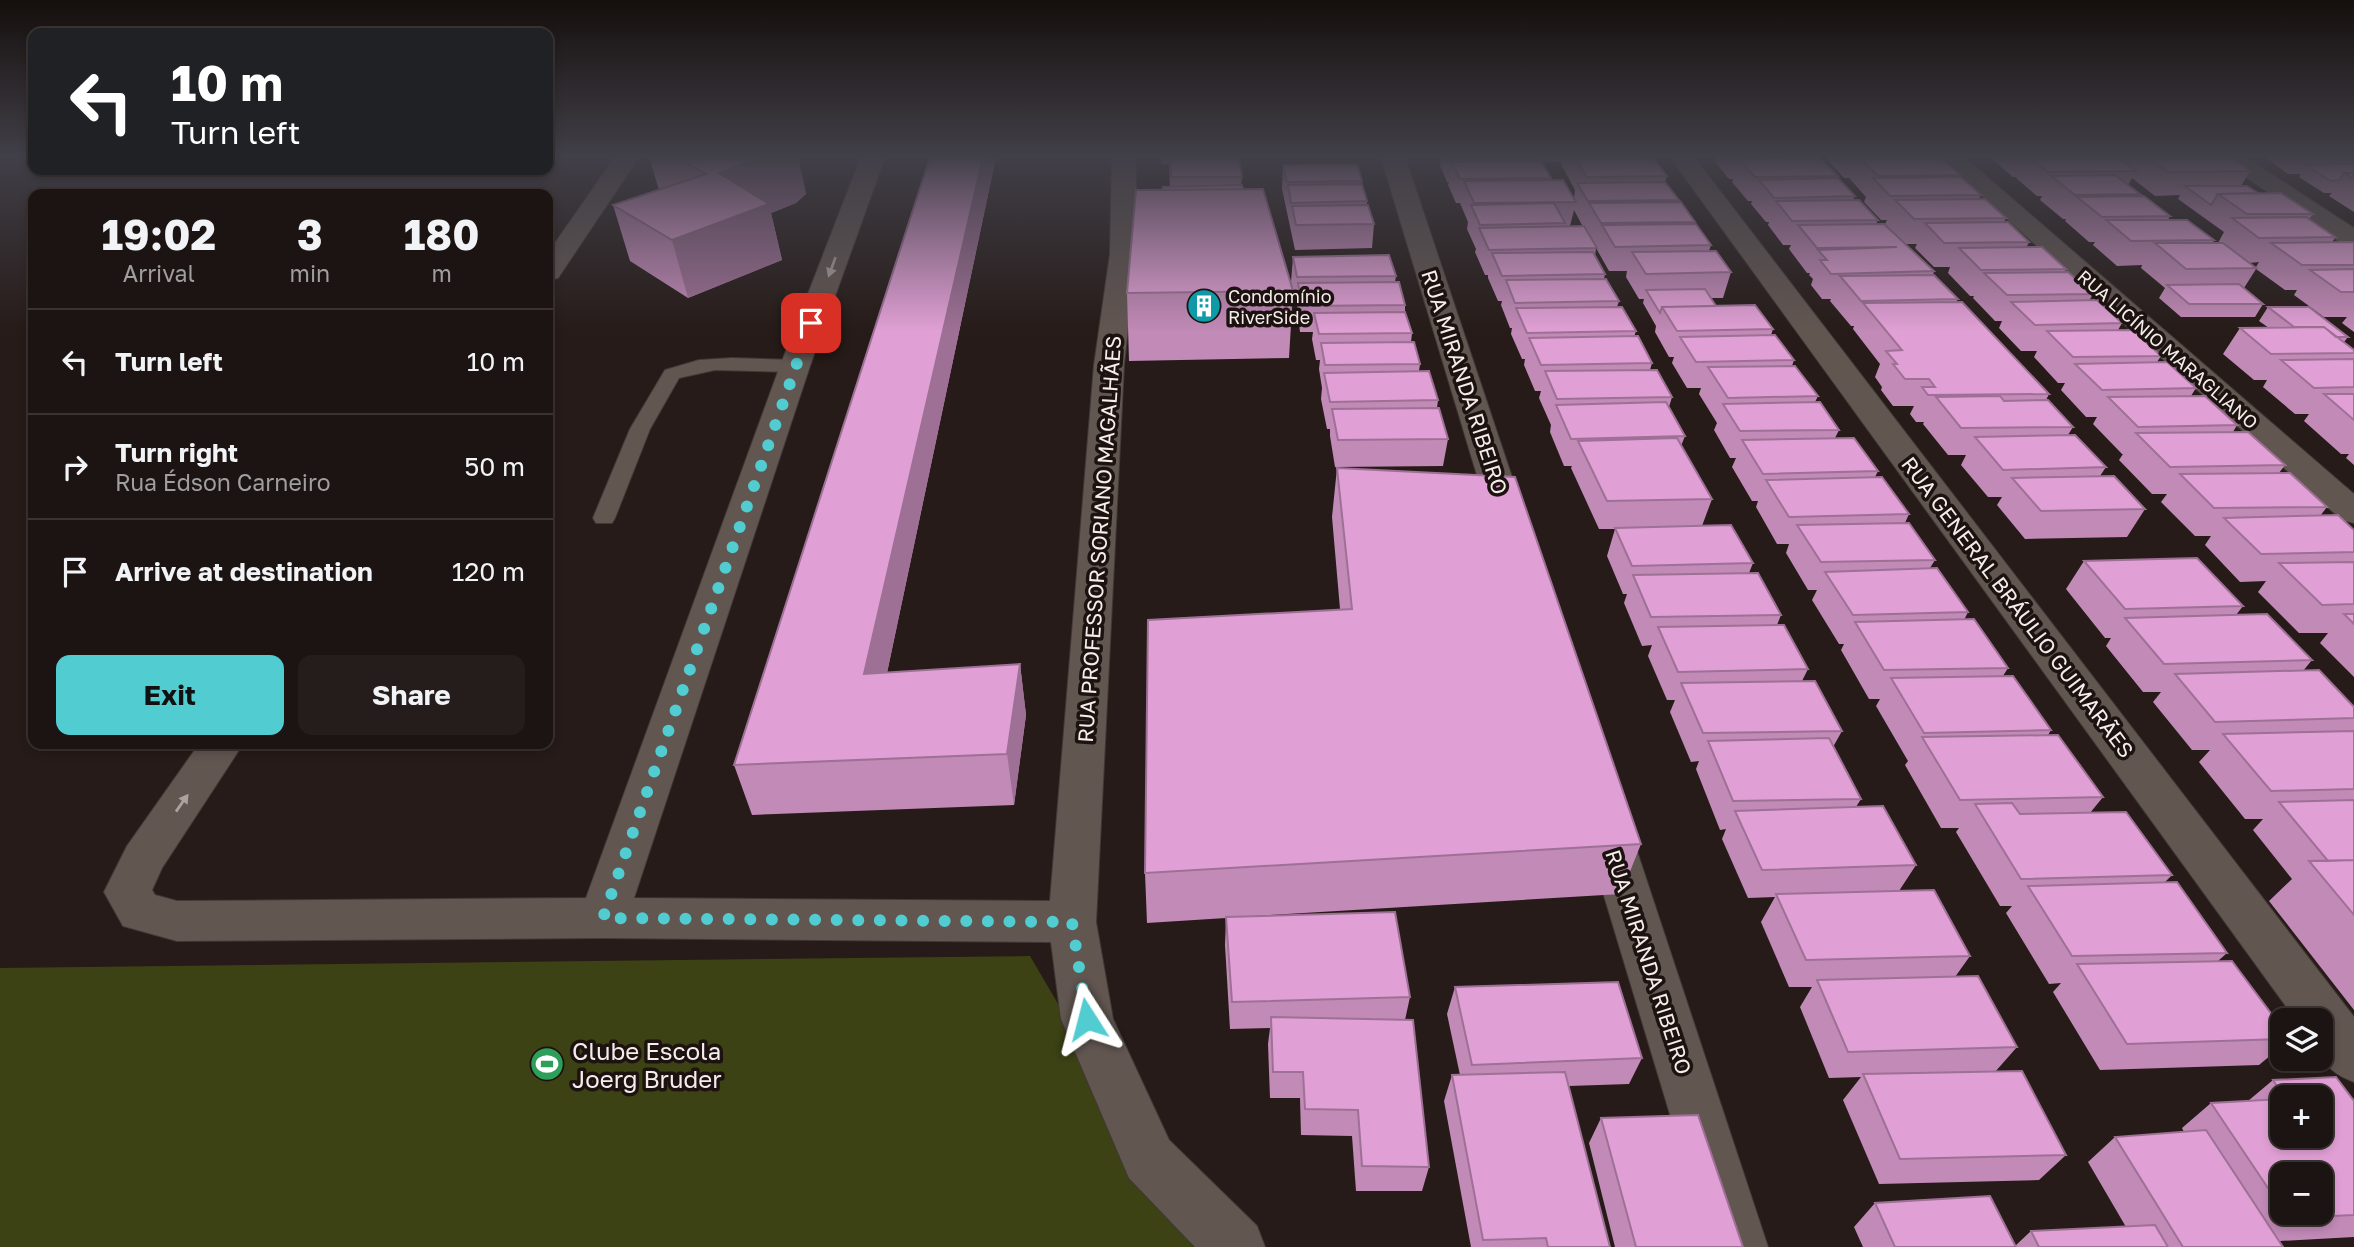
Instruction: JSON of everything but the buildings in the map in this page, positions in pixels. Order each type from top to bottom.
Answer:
[{"type":"street","points":[[553,265],[587,215]]},
{"type":"street","points":[[603,918],[795,366],[851,215]]},
{"type":"street","name":"RUA PROFESSOR SORIANO MAGALHÃES","points":[[1123,215],[1123,254],[1109,365],[1091,670],[1072,922],[1087,1019],[1149,1159],[1236,1247]]},
{"type":"street","name":"RUA MIRANDA RIBEIRO","points":[[1412,215],[1520,556]]},
{"type":"street","name":"RUA GENERAL BRÁULIO GUIMARÃES","points":[[1725,215],[2354,1058]]},
{"type":"street","name":"RUA LICÍNIO MARAGLIANO","points":[[2016,215],[2354,512]]},
{"type":"street","points":[[2317,215],[2354,240]]},
{"type":"street","points":[[219,749],[143,859],[128,892],[140,912],[177,921],[603,918],[1072,922]]},
{"type":"street","name":"RUA MIRANDA RIBEIRO","points":[[1596,795],[1739,1247]]},
{"type":"lane","points":[[604,518],[640,429],[672,374],[694,366],[795,366]]},
{"type":"green space","name":"Clube Escola Joerg Bruder","points":[[1030,956],[1149,1159],[1236,1247],[0,1247],[0,968]]},
{"type":"place","name":"Condomínio RiverSide","points":[[1204,306]]},
{"type":"place","name":"Clube Escola Joerg Bruder","points":[[547,1064]]},
{"type":"route","points":[[811,323],[603,918],[1072,922],[1087,1019]]}]
